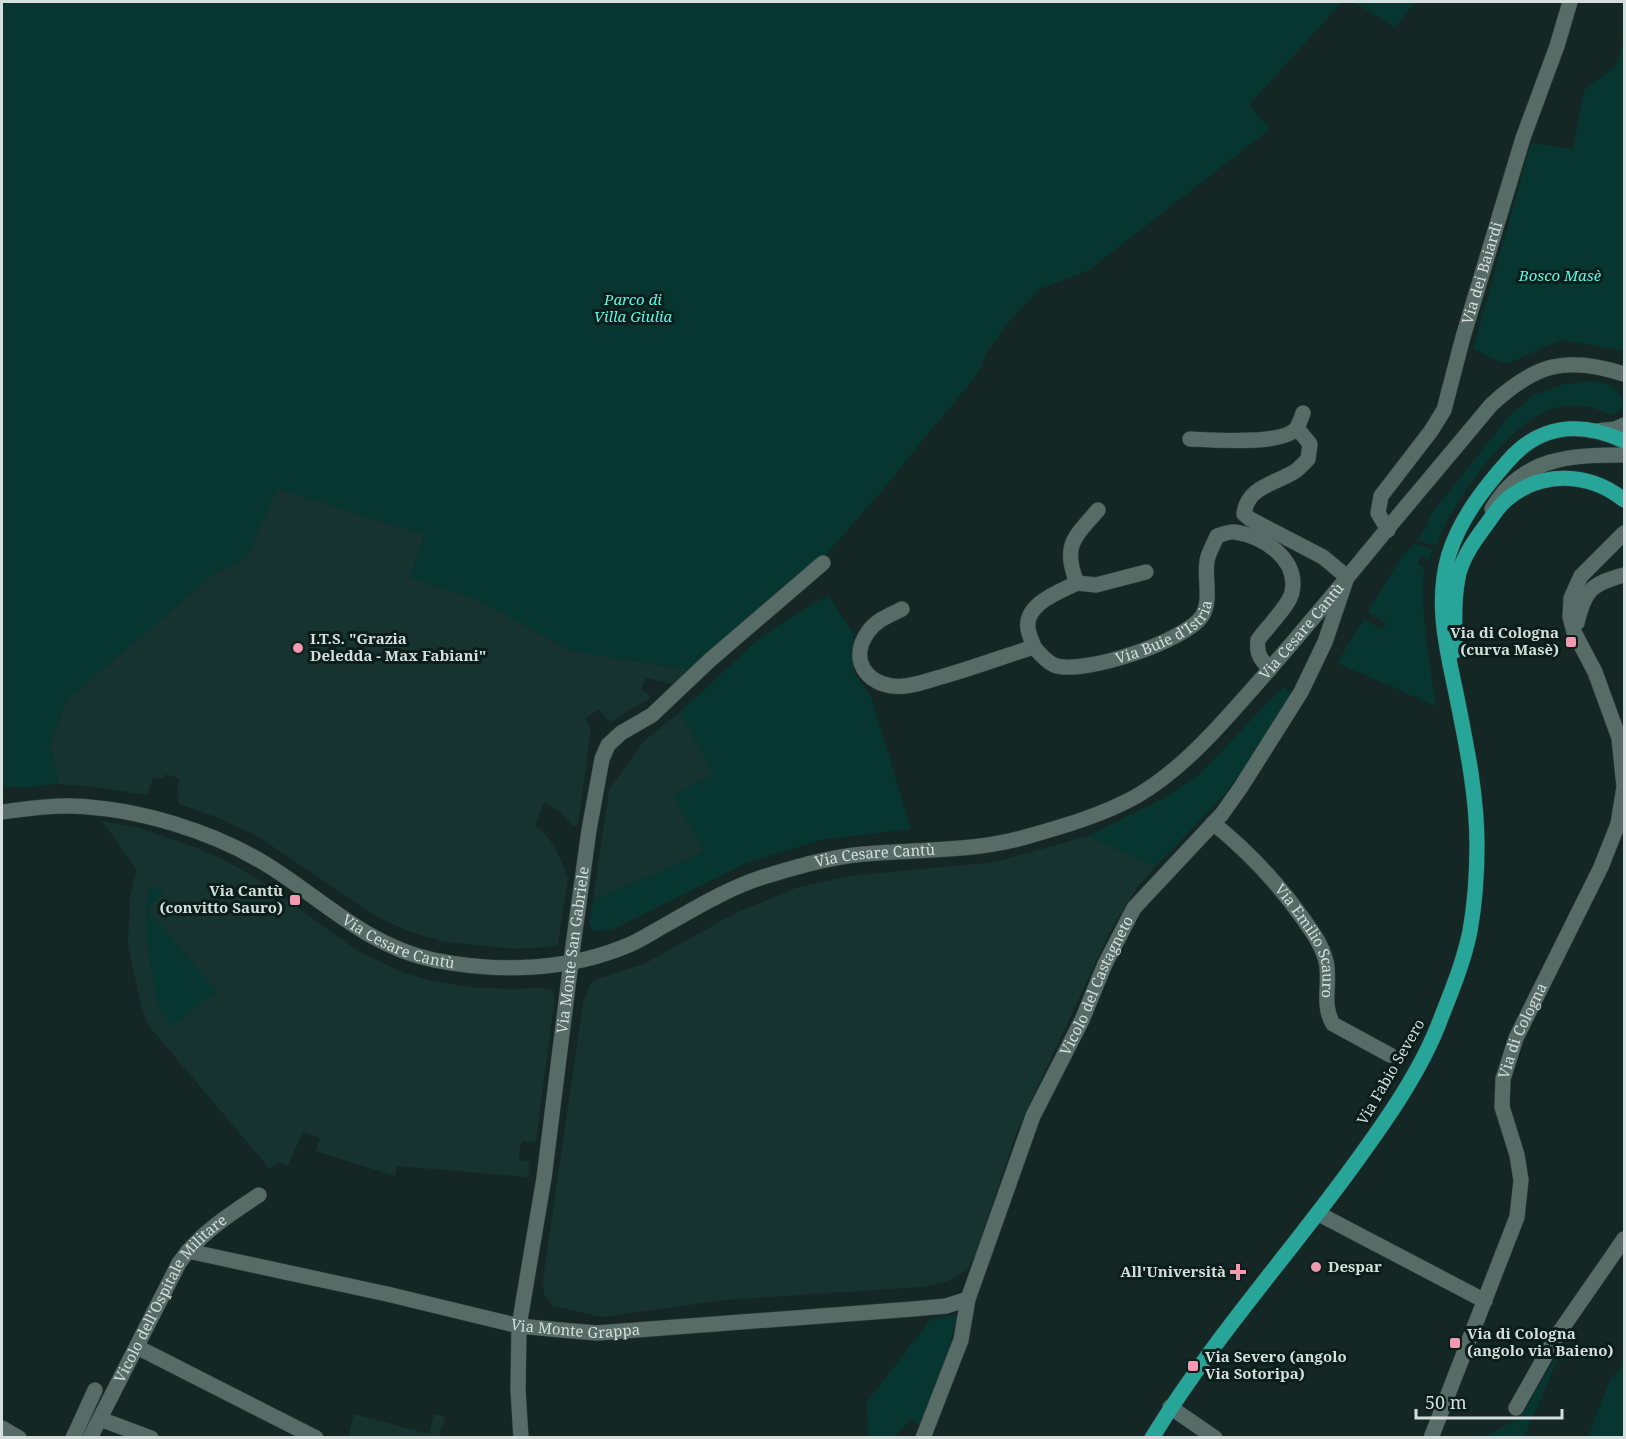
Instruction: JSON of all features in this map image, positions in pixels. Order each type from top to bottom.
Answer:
[{"type":"main road","name":"Via Fabio Severo","points":[[1152,1437],[1170,1407],[1211,1350],[1318,1214],[1389,1116],[1440,1023],[1470,933],[1476,887],[1477,844],[1470,774],[1442,619],[1442,588],[1450,553],[1467,514],[1493,478],[1519,448],[1535,438],[1555,429],[1580,428],[1624,441]]},
{"type":"main road","name":"Via Fabio Severo","points":[[1456,693],[1454,606],[1460,572],[1471,545],[1505,501],[1528,485],[1553,478],[1601,484],[1624,500]]},
{"type":"street","name":"Via dei Baiardi","points":[[1388,530],[1378,513],[1381,496],[1425,441],[1444,410],[1463,337],[1523,138],[1557,46],[1570,2]]},
{"type":"street","name":"Via Cesare Cantù","points":[[2,812],[47,806],[72,806],[146,816],[231,845],[269,866],[375,939],[404,953],[437,960],[495,967],[532,967],[570,963],[633,944],[711,898],[755,880],[813,862],[859,855],[980,845],[1022,838],[1078,821],[1135,797],[1179,766],[1214,732],[1388,530],[1491,405],[1511,386],[1532,373],[1558,365],[1599,366],[1621,375]]},
{"type":"street","points":[[1190,439],[1216,441],[1277,438],[1288,435],[1297,428],[1303,413]]},
{"type":"street","points":[[1596,431],[1615,429],[1624,425]]},
{"type":"street","points":[[1297,428],[1310,444],[1308,459],[1296,471],[1252,493],[1245,504],[1244,514],[1323,557],[1347,577]]},
{"type":"street","name":"Via Fabio Severo","points":[[1471,545],[1498,499],[1511,483],[1526,472],[1546,463],[1575,457],[1624,455]]},
{"type":"street","points":[[1077,583],[1069,558],[1071,546],[1079,532],[1098,510]]},
{"type":"street","name":"Via Buie d'Istria","points":[[1034,647],[1054,665],[1076,666],[1119,659],[1188,630],[1202,615],[1206,604],[1207,561],[1217,536],[1233,531],[1262,542],[1282,554],[1291,572],[1292,594],[1258,640],[1257,648],[1260,659],[1270,669]]},
{"type":"street","name":"Via di Cologna","points":[[1431,1437],[1517,1217],[1521,1198],[1517,1155],[1502,1107],[1503,1079],[1516,1038],[1621,824],[1624,787],[1618,738],[1594,672],[1574,632],[1570,617],[1571,598],[1581,576],[1624,533]]},
{"type":"street","name":"Via Monte San Gabriele","points":[[521,1437],[518,1390],[519,1326],[544,1178],[570,963],[598,770],[608,745],[621,733],[652,715],[710,660],[823,563]]},
{"type":"street","points":[[902,609],[887,616],[869,630],[861,643],[859,657],[865,673],[879,683],[891,687],[916,684],[1034,647],[1028,630],[1030,615],[1044,600],[1077,583],[1096,585],[1146,572]]},
{"type":"street","points":[[1574,632],[1587,592],[1604,581],[1624,575]]},
{"type":"street","name":"Vicolo del Castagneto","points":[[923,1437],[961,1340],[968,1299],[1033,1116],[1082,1020],[1105,964],[1134,908],[1213,823],[1241,787],[1301,692],[1325,642],[1347,577]]},
{"type":"street","name":"Via Emilio Scauro","points":[[1213,823],[1264,868],[1322,947],[1326,962],[1326,1003],[1333,1024],[1390,1055]]},
{"type":"street","name":"Vicolo dell'Ospitale Militare","points":[[90,1437],[179,1263],[207,1232],[259,1195]]},
{"type":"street","points":[[1318,1214],[1485,1301]]},
{"type":"street","points":[[1516,1408],[1556,1337],[1624,1239]]},
{"type":"street","name":"Via Monte Grappa","points":[[188,1251],[387,1294],[519,1326],[597,1333],[946,1306],[968,1299]]},
{"type":"street","points":[[137,1347],[316,1437]]},
{"type":"street","points":[[73,1437],[95,1390]]},
{"type":"street","points":[[1170,1407],[1215,1437]]},
{"type":"street","points":[[100,1419],[151,1437]]},
{"type":"street","points":[[2,1428],[19,1437]]},
{"type":"shaded area","points":[[277,489],[425,535],[410,578],[475,599],[572,651],[691,670],[672,684],[646,678],[641,690],[650,695],[650,698],[612,721],[605,718],[600,709],[585,718],[591,729],[578,824],[574,826],[559,811],[544,802],[535,826],[555,847],[568,878],[558,944],[514,949],[445,942],[411,932],[377,917],[259,837],[216,817],[179,804],[177,790],[180,779],[166,774],[164,779],[153,777],[147,795],[58,784],[53,754],[49,747],[67,700],[214,574],[247,557]]},
{"type":"shaded area","points":[[680,712],[713,773],[705,852],[593,900],[609,790],[644,741]]},
{"type":"shaded area","points":[[102,821],[139,828],[192,846],[224,860],[255,877],[358,951],[404,973],[432,981],[470,987],[551,990],[555,996],[536,1142],[522,1141],[520,1148],[519,1160],[530,1162],[528,1177],[397,1166],[395,1176],[315,1151],[320,1138],[303,1132],[288,1165],[279,1162],[270,1169],[148,1025],[141,1005],[128,945],[130,897],[137,870]]},
{"type":"shaded area","points":[[1088,836],[1155,867],[1138,886],[1111,930],[1016,1133],[977,1250],[967,1270],[948,1281],[923,1287],[725,1300],[602,1317],[553,1306],[544,1294],[543,1279],[583,1003],[590,985],[597,979],[646,963],[734,914],[796,888],[849,876],[996,862]]},
{"type":"shaded area","points":[[354,1414],[429,1434],[434,1414],[445,1417],[439,1435],[445,1437],[348,1437]]},
{"type":"green space","name":"Parco di Villa Giulia","points":[[2,2],[1342,2],[1249,105],[1270,129],[1089,270],[1040,289],[1012,318],[986,353],[978,373],[882,491],[821,560],[691,670],[572,651],[475,599],[410,578],[425,535],[277,489],[247,557],[214,574],[67,700],[49,747],[53,754],[58,784],[2,787]]},
{"type":"green space","points":[[1353,2],[1415,2],[1395,27]]},
{"type":"green space","name":"Bosco Masè","points":[[1624,38],[1624,352],[1561,340],[1506,364],[1473,349],[1531,143],[1573,149],[1584,90],[1616,66]]},
{"type":"green space","points":[[1586,381],[1599,382],[1615,389],[1619,393],[1623,406],[1612,414],[1593,408],[1574,406],[1558,407],[1539,415],[1520,428],[1485,464],[1455,507],[1435,546],[1417,540],[1429,524],[1429,517],[1511,414],[1534,395],[1561,385]]},
{"type":"green space","points":[[1414,544],[1433,550],[1428,560],[1421,556],[1417,564],[1424,568],[1424,620],[1436,706],[1337,663],[1364,619],[1382,630],[1386,623],[1368,612],[1400,559]]},
{"type":"green space","points":[[828,595],[853,633],[854,673],[871,697],[911,829],[820,840],[744,864],[611,930],[593,931],[589,923],[593,900],[704,852],[673,796],[713,773],[680,712],[763,635]]},
{"type":"green space","points":[[1285,687],[1291,694],[1261,745],[1223,796],[1155,867],[1088,836],[1162,799],[1199,775]]},
{"type":"green space","points":[[156,885],[164,894],[147,909],[217,991],[172,1027],[162,1014],[151,970],[146,914],[149,891]]},
{"type":"green space","points":[[957,1315],[948,1354],[923,1427],[910,1419],[895,1437],[868,1437],[867,1402],[930,1320]]},
{"type":"green space","points":[[1568,1336],[1524,1437],[1483,1437],[1520,1418]]},
{"type":"green space","points":[[1624,1357],[1624,1437],[1588,1437],[1610,1380],[1621,1367]]},
{"type":"place","name":"Via di Cologna (curva Masè)","points":[[1571,642]]},
{"type":"place","name":"I.T.S. \"Grazia Deledda - Max Fabiani\"","points":[[298,648]]},
{"type":"place","name":"Via Cantù (convitto Sauro)","points":[[295,900]]},
{"type":"place","name":"Despar","points":[[1316,1267]]},
{"type":"place","name":"All'Università","points":[[1238,1272]]},
{"type":"place","name":"Via di Cologna (angolo via Baieno)","points":[[1455,1343]]},
{"type":"place","name":"Via Severo (angolo Via Sotoripa)","points":[[1193,1366]]}]
